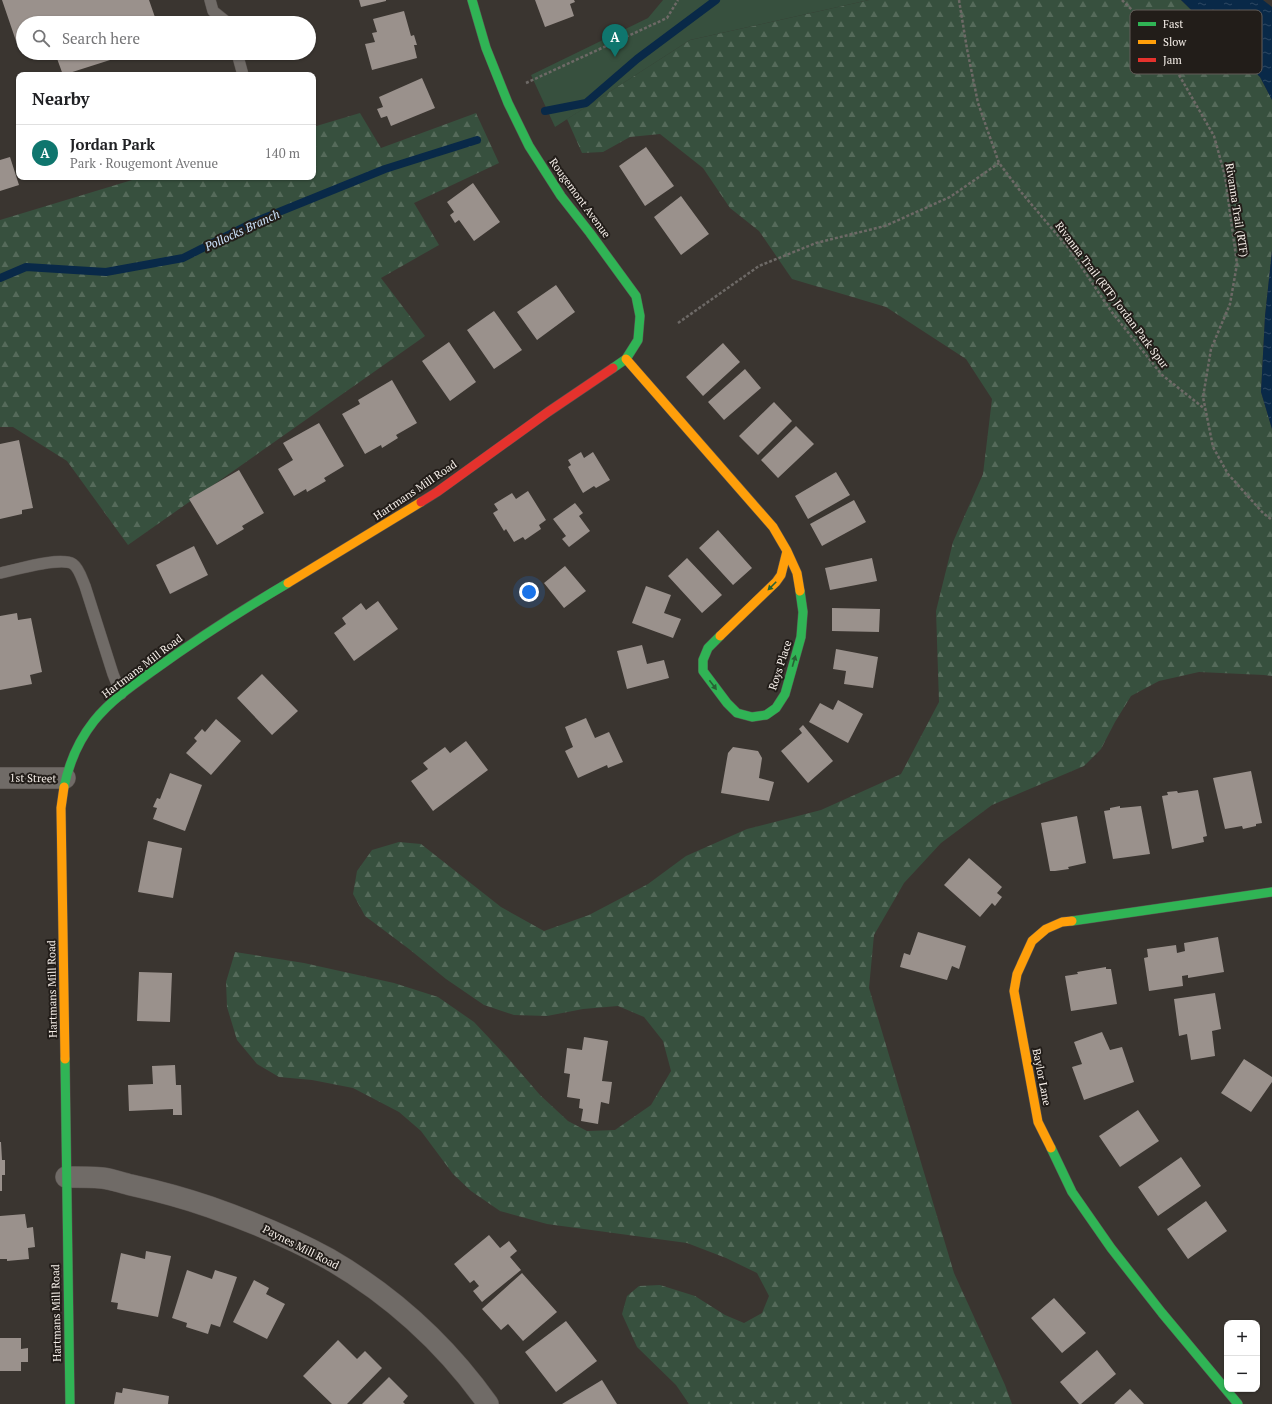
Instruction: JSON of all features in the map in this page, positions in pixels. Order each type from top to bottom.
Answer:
[{"type":"street","name":"Rougemont Avenue","points":[[472,0],[486,48],[508,104],[529,146],[561,196],[636,296],[640,316]]},
{"type":"street","name":"Hartmans Mill Road","points":[[70,1404],[66,1177],[66,1052],[61,808],[65,778],[72,756],[89,726],[114,700],[183,649],[253,604],[377,530],[437,492],[548,412],[626,359],[638,340],[640,316]]},
{"type":"street","name":"Roys Place","points":[[626,359],[773,527],[787,551],[797,573],[803,612],[801,637],[785,694],[776,708],[766,715],[752,717],[737,713],[727,704],[703,671],[703,660],[708,648],[776,582],[781,575],[787,551]]},
{"type":"street","name":"1st Street","points":[[0,778],[65,778]]},
{"type":"street","name":"Baylor Lane","points":[[1238,1404],[1162,1313],[1111,1248],[1072,1192],[1038,1122],[1014,991],[1017,974],[1032,941],[1046,929],[1062,922],[1272,892]]},
{"type":"street","name":"Paynes Mill Road","points":[[66,1177],[103,1178],[176,1196],[237,1217],[283,1236],[328,1259],[370,1286],[408,1315],[444,1350],[476,1387],[488,1404]]},
{"type":"lane","points":[[210,0],[213,11],[219,16]]},
{"type":"lane","points":[[240,60],[242,72]]},
{"type":"lane","points":[[0,573],[46,563],[64,561],[74,564],[85,586],[121,694]]},
{"type":"path","points":[[524,84],[667,18],[678,0]]},
{"type":"path","name":"Rivanna Trail (RTF) Jordan Park Spur","points":[[959,0],[978,103],[999,163],[1021,192],[1070,250],[1111,311],[1162,375],[1205,409]]},
{"type":"path","name":"Rivanna Trail (RTF)","points":[[1122,0],[1132,10]]},
{"type":"path","name":"Rivanna Trail (RTF)","points":[[1178,74],[1214,136],[1225,176],[1237,264],[1230,304],[1211,349],[1203,397],[1205,409],[1213,447],[1228,474],[1263,513],[1272,520]]},
{"type":"path","points":[[678,323],[759,266],[816,243],[885,226],[950,197],[999,163]]},
{"type":"green space","points":[[663,0],[869,0],[690,40],[555,127],[531,75],[648,18]]},
{"type":"green space","points":[[869,0],[1181,0],[1191,10],[1130,10],[1130,74],[1257,74],[1272,100],[1272,251],[1265,316],[1261,392],[1272,429],[1272,676],[1199,672],[1159,681],[1131,696],[1101,749],[1084,766],[992,805],[941,843],[904,883],[874,935],[869,988],[954,1273],[1005,1385],[1012,1404],[689,1404],[676,1385],[637,1347],[622,1314],[627,1296],[639,1286],[660,1285],[695,1296],[725,1315],[744,1323],[762,1313],[769,1296],[757,1273],[726,1258],[687,1243],[547,1224],[500,1211],[471,1191],[453,1174],[421,1131],[399,1112],[353,1088],[312,1080],[279,1077],[257,1064],[237,1040],[227,1007],[226,982],[235,952],[304,963],[394,983],[438,997],[474,1022],[540,1095],[568,1121],[587,1131],[615,1130],[651,1105],[671,1071],[663,1041],[644,1017],[618,1006],[583,1009],[547,1016],[514,1015],[484,1005],[446,979],[365,916],[353,894],[357,871],[372,850],[399,842],[421,844],[501,907],[544,931],[589,915],[648,884],[686,856],[747,829],[821,810],[901,774],[939,702],[936,611],[953,542],[983,474],[992,399],[966,359],[886,307],[792,279],[759,231],[730,208],[703,168],[660,134],[630,137],[603,152],[582,153],[567,119],[690,40]]},
{"type":"green space","points":[[360,113],[381,148],[476,113],[499,163],[414,203],[439,245],[381,278],[425,336],[128,545],[67,461],[13,427],[0,427],[0,220],[132,180],[316,180],[316,126]]},
{"type":"water","points":[[1181,0],[1263,0],[1272,7],[1272,100],[1257,74],[1262,74],[1262,10],[1191,10]]},
{"type":"water","points":[[1272,251],[1272,429],[1261,392],[1265,316]]},
{"type":"building","points":[[2,0],[149,0],[155,16],[16,16],[16,41]]},
{"type":"building","points":[[359,0],[386,0],[386,1],[361,7]]},
{"type":"building","points":[[535,0],[574,0],[575,2],[570,4],[574,16],[545,27]]},
{"type":"building","points":[[404,11],[411,36],[414,35],[417,45],[414,45],[417,58],[372,70],[365,44],[375,42],[372,33],[377,32],[373,19]]},
{"type":"building","points":[[58,60],[110,60],[72,72],[62,72]]},
{"type":"building","points":[[422,78],[435,108],[391,126],[387,116],[381,118],[377,109],[383,107],[379,97]]},
{"type":"building","points":[[646,147],[674,186],[645,206],[619,166]]},
{"type":"building","points":[[10,157],[16,180],[19,185],[0,191],[0,160]]},
{"type":"building","points":[[473,183],[500,222],[474,241],[459,220],[455,223],[450,215],[454,212],[447,202]]},
{"type":"building","points":[[681,196],[709,234],[681,255],[654,217]]},
{"type":"building","points":[[556,285],[575,312],[537,340],[517,312]]},
{"type":"building","points":[[494,311],[522,350],[494,369],[467,330]]},
{"type":"building","points":[[449,342],[476,382],[450,401],[422,361]]},
{"type":"building","points":[[723,343],[740,362],[703,396],[686,377]]},
{"type":"building","points":[[745,369],[761,388],[724,420],[708,402]]},
{"type":"building","points":[[392,380],[417,423],[396,435],[398,438],[382,448],[381,445],[365,454],[342,414],[360,404],[358,400]]},
{"type":"building","points":[[774,402],[792,421],[758,455],[739,436]]},
{"type":"building","points":[[319,423],[344,466],[324,478],[326,481],[307,492],[306,489],[294,496],[278,469],[293,460],[283,443]]},
{"type":"building","points":[[796,426],[814,444],[778,478],[761,460]]},
{"type":"building","points":[[19,440],[33,508],[22,510],[22,514],[0,519],[0,444]]},
{"type":"building","points":[[581,452],[584,458],[593,452],[610,480],[596,488],[594,486],[583,493],[568,467],[571,465],[568,460]]},
{"type":"building","points":[[239,470],[264,513],[242,526],[244,529],[217,545],[189,499]]},
{"type":"building","points":[[836,472],[850,495],[808,519],[795,496]]},
{"type":"building","points":[[528,491],[546,520],[539,525],[541,529],[525,540],[523,537],[514,542],[506,529],[504,531],[493,513],[498,510],[494,504],[512,493],[516,499]]},
{"type":"building","points":[[854,500],[866,522],[822,546],[810,524]]},
{"type":"building","points":[[575,503],[583,513],[579,516],[590,531],[569,547],[562,539],[566,536],[553,519]]},
{"type":"building","points":[[718,530],[752,568],[733,585],[699,548]]},
{"type":"building","points":[[194,546],[208,575],[170,594],[156,565]]},
{"type":"building","points":[[687,558],[722,595],[702,613],[668,576]]},
{"type":"building","points":[[872,558],[877,581],[830,590],[825,568]]},
{"type":"building","points":[[565,566],[586,591],[564,608],[544,583]]},
{"type":"building","points":[[646,586],[671,595],[664,613],[681,619],[673,638],[632,623]]},
{"type":"building","points":[[378,601],[398,629],[354,661],[334,633],[346,624],[342,618],[361,603],[366,610]]},
{"type":"building","points":[[832,608],[880,609],[879,632],[832,631]]},
{"type":"building","points":[[17,613],[18,620],[31,618],[42,672],[30,675],[32,684],[0,690],[0,616]]},
{"type":"building","points":[[642,645],[647,664],[664,660],[669,678],[627,689],[617,651]]},
{"type":"building","points":[[836,649],[878,657],[873,688],[844,684],[846,671],[833,669]]},
{"type":"building","points":[[262,674],[298,711],[272,735],[237,698]]},
{"type":"building","points":[[838,700],[863,714],[848,743],[809,722],[820,703],[833,710]]},
{"type":"building","points":[[586,718],[595,738],[609,732],[623,762],[608,768],[607,765],[578,778],[565,751],[573,747],[565,727]]},
{"type":"building","points":[[216,719],[241,741],[211,775],[186,753],[197,741],[194,738],[202,729],[205,732]]},
{"type":"building","points":[[803,725],[833,761],[808,783],[781,751],[802,733],[799,729]]},
{"type":"building","points":[[466,741],[488,770],[433,811],[411,781],[428,769],[423,763],[445,747],[450,753]]},
{"type":"building","points":[[733,747],[758,751],[762,758],[759,778],[774,782],[769,801],[721,793],[728,753]]},
{"type":"building","points":[[1251,771],[1262,823],[1243,829],[1242,826],[1225,829],[1213,778]]},
{"type":"building","points":[[170,773],[202,785],[185,831],[153,819],[157,808],[153,807],[157,798],[160,799]]},
{"type":"building","points":[[1198,790],[1207,836],[1203,837],[1204,842],[1172,849],[1162,796],[1168,795],[1167,792],[1177,791],[1178,793]]},
{"type":"building","points":[[1120,806],[1120,808],[1141,806],[1150,854],[1113,859],[1104,811]]},
{"type":"building","points":[[1077,816],[1086,863],[1068,867],[1069,869],[1050,871],[1041,823]]},
{"type":"building","points":[[148,841],[182,848],[173,898],[138,892]]},
{"type":"building","points":[[969,858],[1002,887],[997,893],[1002,897],[995,906],[992,903],[980,917],[944,885]]},
{"type":"building","points":[[918,932],[966,946],[959,969],[952,966],[947,980],[900,967],[904,953],[910,955]]},
{"type":"building","points":[[1218,937],[1224,972],[1188,978],[1188,975],[1182,976],[1183,986],[1149,991],[1144,958],[1148,957],[1147,949],[1176,945],[1177,953],[1185,951],[1184,943]]},
{"type":"building","points":[[1106,967],[1106,969],[1111,969],[1117,1004],[1071,1011],[1065,976],[1078,974],[1077,972]]},
{"type":"building","points":[[139,972],[172,973],[170,1022],[137,1021]]},
{"type":"building","points":[[1215,993],[1221,1029],[1212,1031],[1215,1056],[1191,1060],[1187,1034],[1179,1036],[1174,999]]},
{"type":"building","points":[[1102,1032],[1110,1050],[1122,1047],[1134,1082],[1084,1100],[1072,1067],[1082,1064],[1074,1042]]},
{"type":"building","points":[[584,1037],[608,1041],[602,1081],[612,1082],[609,1104],[601,1102],[598,1124],[581,1121],[583,1109],[579,1108],[580,1099],[567,1097],[570,1074],[564,1073],[567,1048],[582,1050]]},
{"type":"building","points":[[1244,1059],[1272,1077],[1272,1082],[1251,1112],[1221,1093]]},
{"type":"building","points":[[175,1065],[176,1085],[181,1085],[182,1115],[173,1115],[173,1109],[129,1111],[128,1085],[153,1084],[152,1066]]},
{"type":"building","points":[[1138,1110],[1159,1141],[1120,1167],[1099,1136]]},
{"type":"building","points":[[0,1142],[2,1160],[5,1160],[5,1175],[2,1175],[2,1191],[0,1191]]},
{"type":"building","points":[[1181,1157],[1201,1186],[1158,1216],[1138,1187]]},
{"type":"building","points":[[1206,1201],[1227,1231],[1188,1259],[1167,1229]]},
{"type":"building","points":[[25,1214],[27,1228],[33,1227],[35,1247],[28,1248],[29,1259],[7,1261],[7,1259],[0,1259],[0,1216]]},
{"type":"building","points":[[489,1235],[500,1248],[509,1241],[517,1251],[510,1257],[521,1270],[482,1302],[473,1291],[479,1286],[474,1280],[470,1283],[454,1264]]},
{"type":"building","points":[[146,1251],[171,1256],[158,1317],[117,1309],[118,1303],[111,1302],[121,1253],[145,1259]]},
{"type":"building","points":[[187,1270],[212,1279],[215,1270],[237,1277],[220,1327],[211,1324],[208,1334],[186,1327],[187,1323],[172,1318]]},
{"type":"building","points":[[522,1273],[557,1312],[523,1341],[508,1324],[501,1330],[482,1309]]},
{"type":"building","points":[[254,1280],[269,1288],[266,1294],[285,1304],[267,1339],[233,1322]]},
{"type":"building","points":[[1054,1298],[1086,1333],[1062,1353],[1031,1318]]},
{"type":"building","points":[[566,1321],[597,1361],[556,1392],[525,1352]]},
{"type":"building","points":[[0,1338],[21,1338],[21,1349],[28,1348],[28,1362],[21,1362],[21,1371],[0,1371]]},
{"type":"building","points":[[338,1340],[357,1359],[365,1351],[382,1368],[347,1404],[332,1404],[303,1376]]},
{"type":"building","points":[[1097,1350],[1116,1374],[1081,1404],[1079,1404],[1060,1382]]},
{"type":"building","points":[[389,1377],[408,1396],[403,1402],[405,1404],[362,1404]]},
{"type":"building","points":[[602,1380],[617,1404],[562,1404]]},
{"type":"building","points":[[123,1388],[169,1396],[168,1404],[114,1404],[116,1392],[122,1393]]},
{"type":"building","points":[[1130,1389],[1144,1404],[1114,1404]]},
{"type":"waterway","name":"Pollocks Branch","points":[[545,111],[586,103],[637,59],[716,0]]},
{"type":"waterway","name":"Pollocks Branch","points":[[0,278],[26,267],[106,272],[183,258],[254,222],[385,169],[477,140]]},
{"type":"traffic: fast","points":[[472,0],[486,48],[508,103],[529,146],[561,196],[636,296],[640,316],[638,340],[626,359],[613,368]]},
{"type":"traffic: fast","points":[[64,787],[69,769],[79,744],[94,721],[122,693],[203,636],[288,583]]},
{"type":"traffic: fast","points":[[720,636],[708,648],[703,660],[703,671],[727,703],[737,713],[752,717],[766,715],[776,708],[785,694],[801,637],[803,612],[800,591]]},
{"type":"traffic: fast","points":[[1072,921],[1272,892]]},
{"type":"traffic: fast","points":[[65,1059],[70,1404]]},
{"type":"traffic: fast","points":[[1051,1148],[1072,1192],[1111,1248],[1162,1313],[1238,1404]]},
{"type":"traffic: slow","points":[[626,359],[773,527],[787,551],[797,573],[800,591]]},
{"type":"traffic: slow","points":[[288,583],[421,502]]},
{"type":"traffic: slow","points":[[720,636],[776,582],[781,575],[787,551]]},
{"type":"traffic: slow","points":[[64,787],[61,808],[65,1059]]},
{"type":"traffic: slow","points":[[1051,1148],[1038,1122],[1014,991],[1017,974],[1032,941],[1046,929],[1062,922],[1072,921]]},
{"type":"traffic: jam","points":[[421,502],[613,368]]},
{"type":"place","name":"Jordan Park","points":[[615,57]]}]
